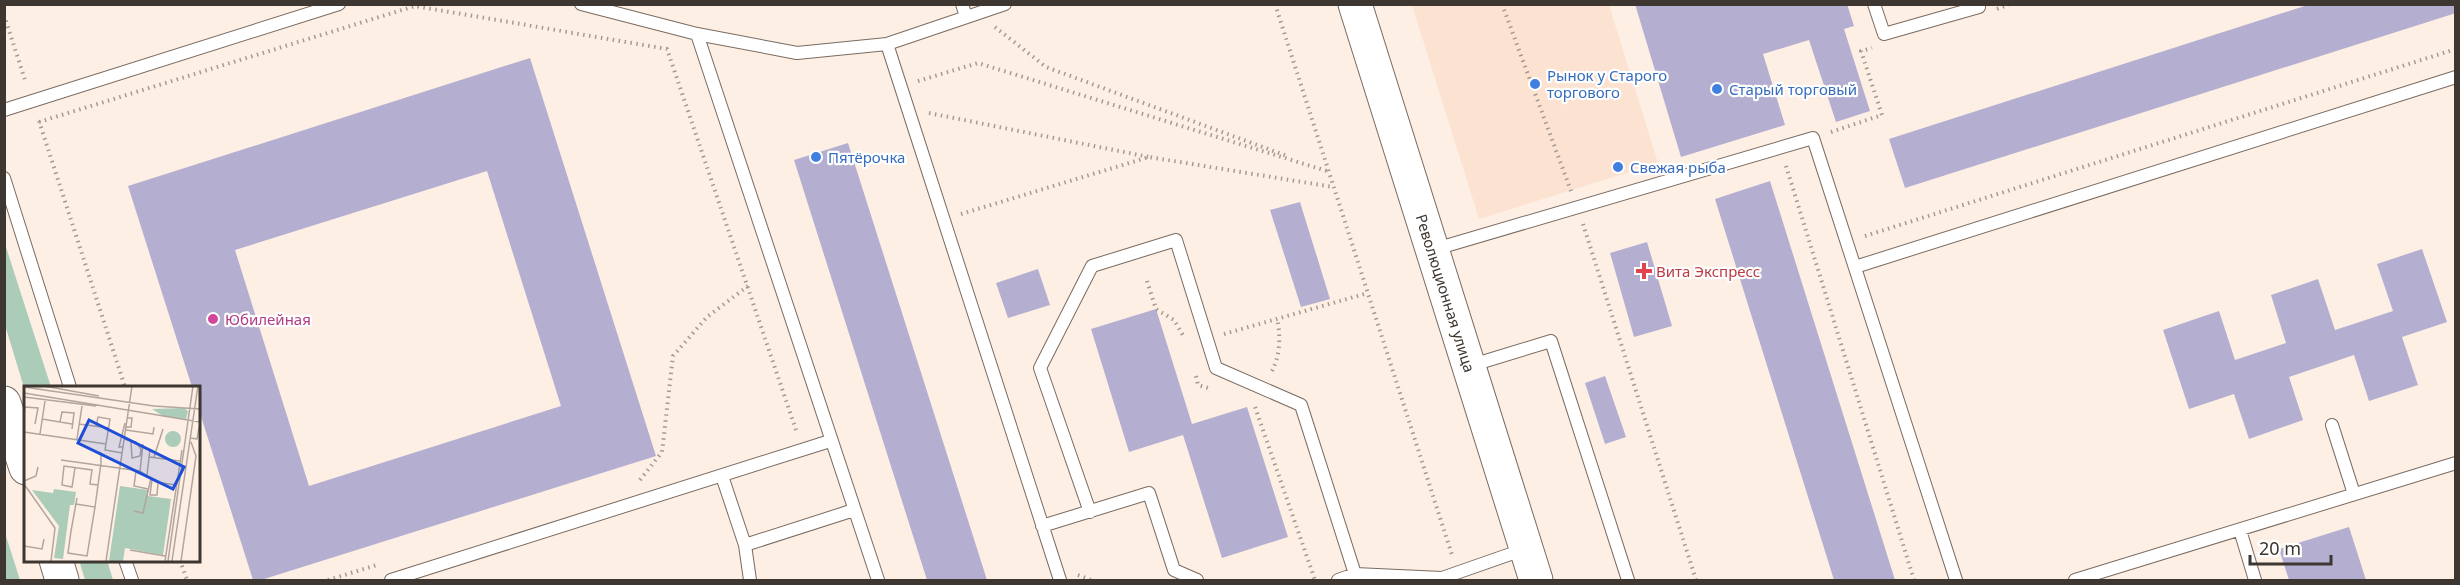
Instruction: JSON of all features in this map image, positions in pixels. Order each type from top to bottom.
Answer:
[{"type":"main road","name":"Революционная улица","points":[[1355,4],[1536,580]]},
{"type":"main road","points":[[4,403],[24,462]]},
{"type":"main road","points":[[56,561],[62,580]]},
{"type":"lane","points":[[4,110],[339,4]]},
{"type":"lane","points":[[962,4],[972,15]]},
{"type":"lane","points":[[583,5],[697,34],[797,53],[887,44],[1005,4]]},
{"type":"lane","points":[[1874,4],[1884,34],[1979,7]]},
{"type":"lane","points":[[697,34],[830,441],[878,580]]},
{"type":"lane","points":[[887,44],[1060,580]]},
{"type":"lane","points":[[1856,267],[2456,77]]},
{"type":"lane","points":[[1431,251],[1813,138],[1956,580]]},
{"type":"lane","points":[[4,178],[70,386]]},
{"type":"lane","points":[[1090,512],[1040,369],[1092,266],[1176,240],[1216,368],[1301,405],[1355,574]]},
{"type":"lane","points":[[1468,367],[1551,341],[1628,580]]},
{"type":"lane","points":[[2332,425],[2354,494]]},
{"type":"lane","points":[[391,580],[830,441]]},
{"type":"lane","points":[[2075,580],[2456,463]]},
{"type":"lane","points":[[722,476],[745,545],[750,580]]},
{"type":"lane","points":[[1042,526],[1149,493],[1174,570],[1197,580]]},
{"type":"lane","points":[[745,545],[854,510]]},
{"type":"lane","points":[[2240,530],[2255,580]]},
{"type":"lane","points":[[1338,580],[1355,574],[1443,578],[1526,549]]},
{"type":"lane","points":[[125,561],[132,580]]},
{"type":"lane","points":[[433,567],[437,580]]},
{"type":"path","points":[[1275,4],[1457,572]]},
{"type":"path","points":[[1502,4],[1578,208],[1696,580]]},
{"type":"path","points":[[39,122],[415,6],[667,49],[797,429],[787,433]]},
{"type":"path","points":[[4,15],[125,386]]},
{"type":"path","points":[[972,15],[1046,67],[1328,171]]},
{"type":"path","points":[[1847,242],[2456,49]]},
{"type":"path","points":[[1813,138],[1882,115],[1861,51]]},
{"type":"path","points":[[900,86],[978,63],[1328,171]]},
{"type":"path","points":[[908,109],[1149,157],[1333,187]]},
{"type":"path","points":[[1781,148],[1914,580]]},
{"type":"path","points":[[943,219],[1149,157]]},
{"type":"path","points":[[1147,281],[1156,309],[1174,320],[1187,344],[1368,293]]},
{"type":"path","points":[[640,480],[662,452],[673,356],[707,317],[748,286]]},
{"type":"path","points":[[1277,319],[1279,346],[1275,365],[1254,402],[1314,580]]},
{"type":"path","points":[[1196,375],[1198,385],[1209,388]]},
{"type":"path","points":[[629,484],[650,477]]},
{"type":"path","points":[[180,561],[187,580]]},
{"type":"path","points":[[328,580],[384,563]]},
{"type":"shaded area","name":"Рынок у Старого торгового","points":[[1412,5],[1609,5],[1658,163],[1479,219]]},
{"type":"green space","points":[[5,244],[51,386],[24,388],[5,325]]},
{"type":"green space","points":[[5,533],[20,580],[5,580]]},
{"type":"green space","points":[[79,561],[107,561],[113,580],[85,580]]},
{"type":"building","name":"Старый торговый","points":[[1635,4],[1847,4],[1854,26],[1844,29],[1870,111],[1836,122],[1809,40],[1763,54],[1785,125],[1681,157]]},
{"type":"building","points":[[2311,4],[2456,4],[2456,13],[1905,188],[1889,139]]},
{"type":"building","name":"Юбилейная","points":[[530,58],[656,456],[261,580],[253,580],[200,413],[200,386],[192,386],[128,186]],"holes":[[[487,171],[561,406],[309,486],[235,250]]]},
{"type":"building","points":[[848,143],[987,580],[927,580],[794,160]]},
{"type":"building","points":[[1770,181],[1895,580],[1834,580],[1715,199]]},
{"type":"building","points":[[1300,202],[1330,299],[1301,307],[1270,210]]},
{"type":"building","points":[[1647,242],[1672,326],[1634,337],[1610,253]]},
{"type":"building","points":[[2422,249],[2447,322],[2402,337],[2418,385],[2369,401],[2354,355],[2289,377],[2303,420],[2249,439],[2234,394],[2189,409],[2163,330],[2219,311],[2235,360],[2286,343],[2271,295],[2318,279],[2335,330],[2393,311],[2377,264]]},
{"type":"building","points":[[1038,269],[1050,305],[1008,318],[996,283]]},
{"type":"building","points":[[1156,309],[1192,424],[1247,407],[1288,537],[1222,558],[1183,435],[1129,452],[1091,329]]},
{"type":"building","points":[[1605,376],[1626,437],[1605,444],[1585,383]]},
{"type":"building","points":[[2349,527],[2366,580],[2289,580],[2279,549]]},
{"type":"place","name":"Рынок у Старого торгового","points":[[1535,84]]},
{"type":"place","name":"Старый торговый","points":[[1717,89]]},
{"type":"place","name":"Пятёрочка","points":[[816,157]]},
{"type":"place","name":"Свежая рыба","points":[[1618,167]]},
{"type":"place","name":"Вита Экспресс","points":[[1644,271]]},
{"type":"place","name":"Юбилейная","points":[[213,319]]}]
